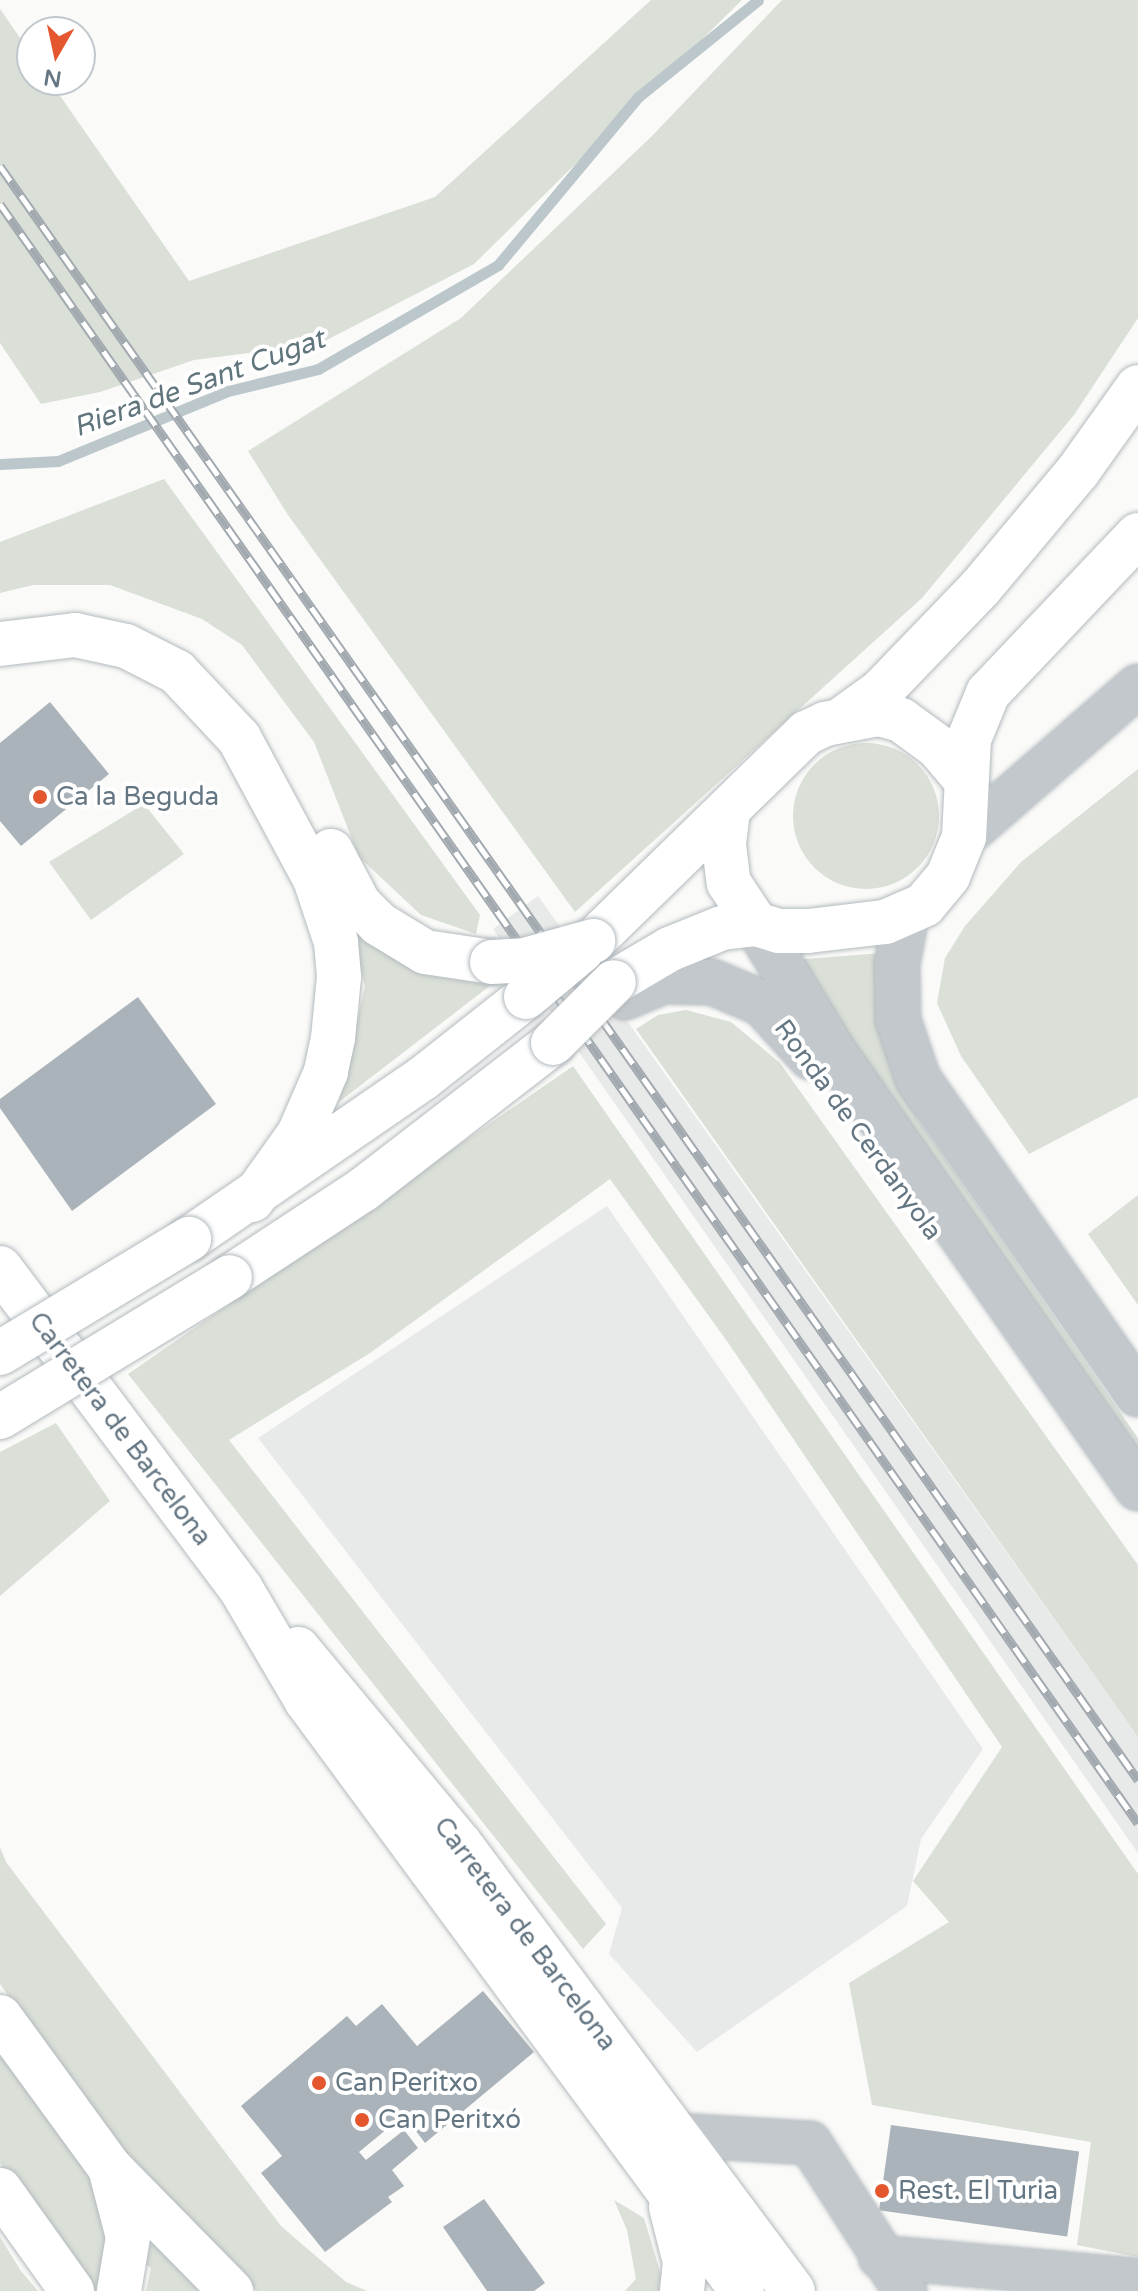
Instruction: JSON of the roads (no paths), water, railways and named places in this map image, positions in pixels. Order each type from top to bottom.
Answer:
[{"type":"main road","points":[[0,1353],[252,1200],[422,1079],[593,941],[806,733],[845,717],[881,691],[981,587],[1078,471],[1138,387]]},
{"type":"main road","points":[[0,1417],[230,1277],[364,1189],[620,989],[697,936],[756,924],[779,931],[808,931],[906,916],[948,876],[964,837],[964,778],[969,739],[988,693],[1138,535]]},
{"type":"main road","points":[[0,614],[45,607],[106,612],[165,632],[192,648],[236,689],[273,739],[359,904],[379,924],[425,952],[492,962],[525,960],[593,941]]},
{"type":"main road","points":[[0,644],[75,635],[126,646],[177,672],[239,738],[315,879],[336,942],[339,977],[333,1038],[304,1124],[252,1200]]},
{"type":"main road","points":[[845,717],[879,714],[911,725],[938,747],[964,778]]},
{"type":"main road","points":[[728,811],[724,845],[729,883],[756,924]]},
{"type":"main road","name":"Carretera de Barcelona","points":[[0,1268],[241,1589],[306,1700],[742,2291]]},
{"type":"main road","name":"Carretera de Barcelona","points":[[241,1589],[326,1677],[451,1832],[793,2291]]},
{"type":"main road","points":[[0,2017],[110,2168],[231,2291]]},
{"type":"main road","points":[[630,2075],[650,2129],[682,2184],[766,2291]]},
{"type":"main road","points":[[110,2168],[126,2216],[123,2274]]},
{"type":"main road","points":[[658,2180],[682,2242],[682,2291]]},
{"type":"main road","points":[[0,2190],[72,2291]]},
{"type":"street","points":[[964,837],[1138,686]]},
{"type":"street","points":[[906,916],[897,964],[898,1020],[918,1079],[1138,1394]]},
{"type":"street","name":"Ronda de Cerdanyola","points":[[756,924],[833,1051],[1138,1488]]},
{"type":"street","name":"Ronda de Cerdanyola","points":[[620,989],[688,979],[712,982],[762,1003],[802,1044],[996,1318],[1050,1363]]},
{"type":"street","points":[[678,2135],[810,2143],[880,2257],[905,2291]]},
{"type":"street","points":[[880,2257],[1138,2281],[1137,2291]]},
{"type":"waterway","name":"Riera de Sant Cugat","points":[[0,464],[58,461],[228,391],[318,369],[498,265],[638,97],[758,0]]},
{"type":"railway","points":[[0,166],[1138,1780]]},
{"type":"railway","points":[[0,204],[1138,1823]]},
{"type":"place","name":"Ca la Beguda","points":[[40,797]]},
{"type":"place","name":"Can Peritxo","points":[[319,2083]]},
{"type":"place","name":"Can Peritxó","points":[[362,2120]]},
{"type":"place","name":"Rest. El Turia","points":[[882,2191]]}]
